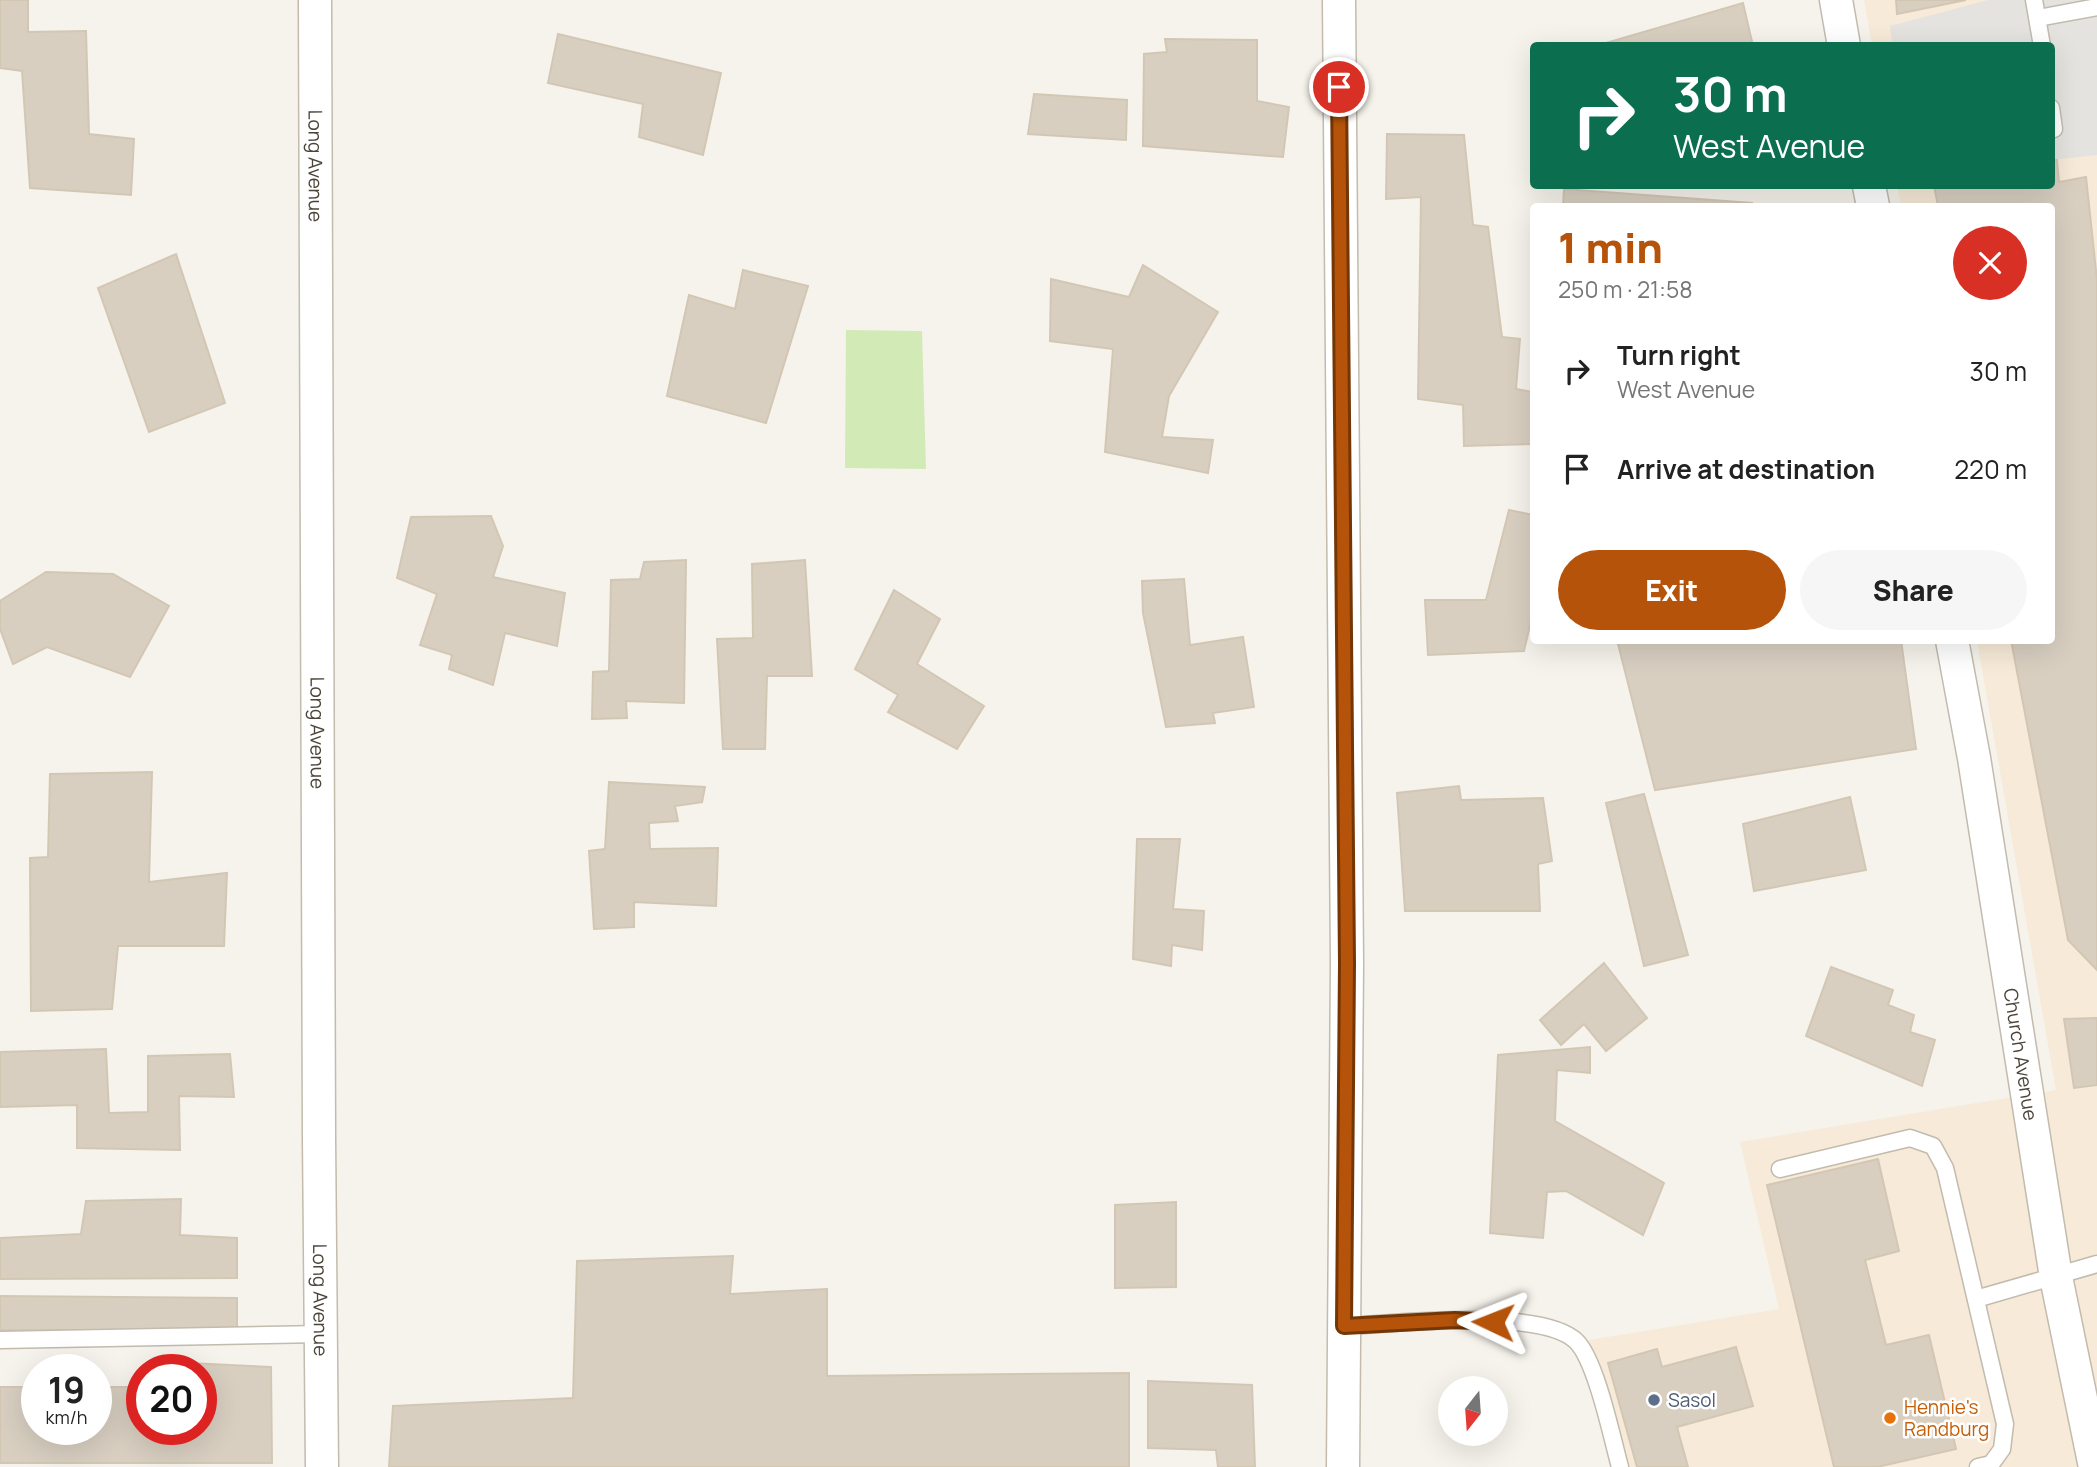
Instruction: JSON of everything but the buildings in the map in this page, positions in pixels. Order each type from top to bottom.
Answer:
[{"type":"street","name":"Long Avenue","points":[[315,0],[322,1467]]},
{"type":"street","points":[[1339,0],[1347,963],[1343,1467]]},
{"type":"street","points":[[1836,0],[1843,42]]},
{"type":"street","name":"Church Avenue","points":[[1953,644],[1974,758],[2056,1277],[2095,1467]]},
{"type":"lane","points":[[2034,0],[2041,42]]},
{"type":"lane","points":[[2038,18],[2097,7]]},
{"type":"lane","points":[[1780,1169],[1910,1138],[1933,1146],[1945,1168],[2005,1424],[2003,1449],[1991,1464],[1979,1467]]},
{"type":"lane","points":[[1976,1298],[2097,1264]]},
{"type":"lane","points":[[1344,1326],[1455,1320],[1511,1322],[1560,1332],[1575,1340],[1593,1369],[1620,1467]]},
{"type":"lane","points":[[0,1340],[321,1334]]},
{"type":"shaded area","points":[[1864,0],[2097,0],[2097,1467],[1618,1467],[1589,1340],[1779,1309],[1740,1142],[2056,1090],[1978,644],[2055,644],[2055,203],[1900,203],[1898,189],[2055,189],[2055,42],[1871,42]]},
{"type":"shaded area","points":[[1988,0],[2097,0],[2097,155],[2055,160],[2055,42],[1892,42],[1890,26]]},
{"type":"green space","points":[[846,330],[922,331],[926,469],[845,468]]},
{"type":"place","name":"Sasol","points":[[1654,1400]]},
{"type":"place","name":"Hennie's Randburg","points":[[1890,1418]]},
{"type":"route","points":[[1339,87],[1347,963],[1344,1326],[1455,1320],[1493,1322]]}]
